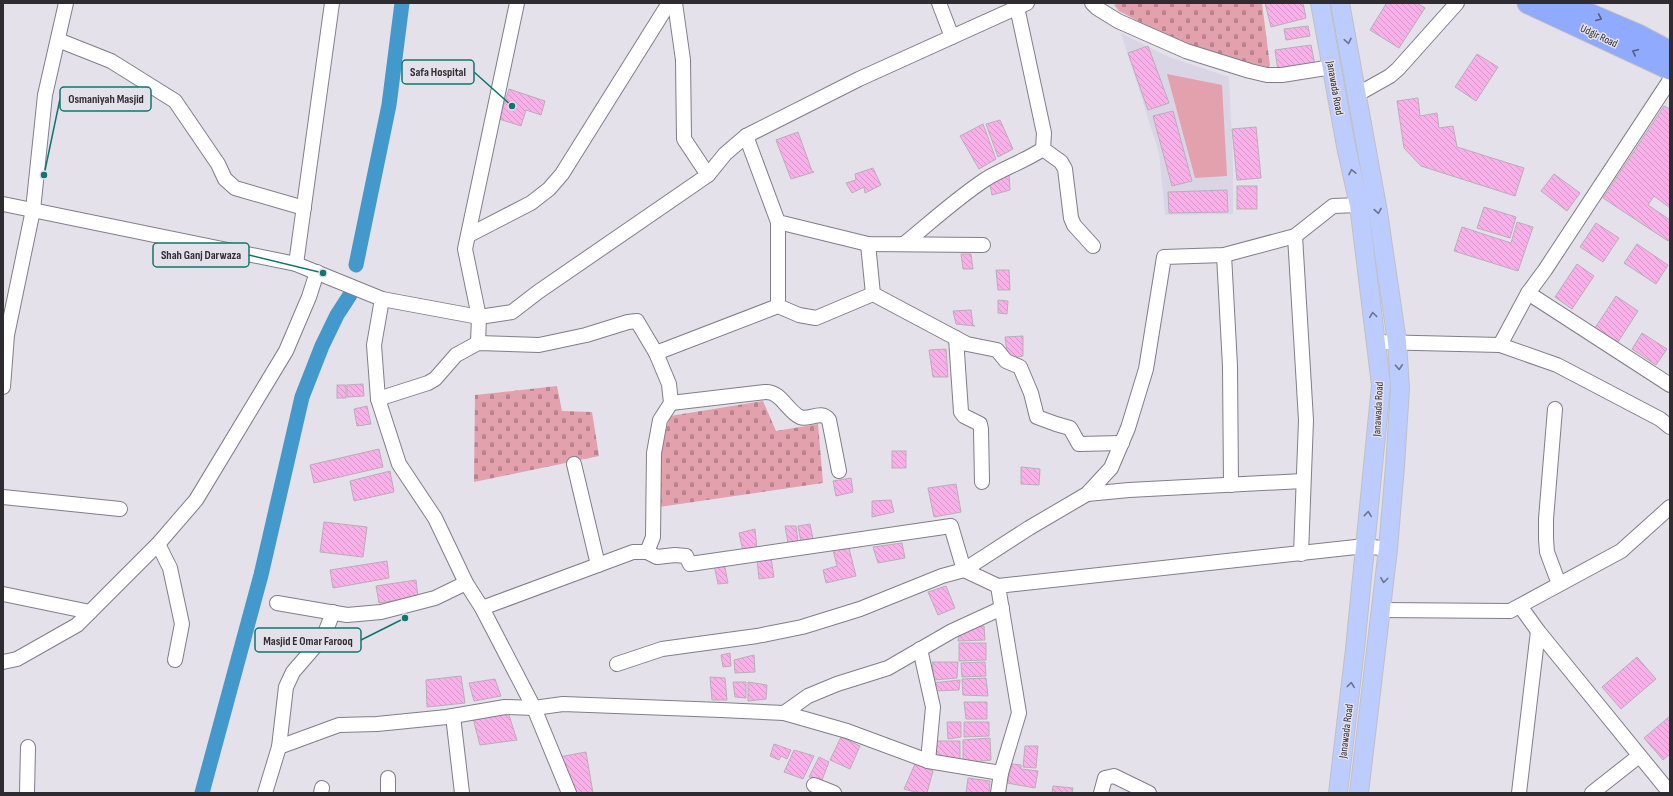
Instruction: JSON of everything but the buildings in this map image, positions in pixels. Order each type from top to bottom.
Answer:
[{"type":"highway","name":"Udgir Road","points":[[1528,3],[1670,69]]},
{"type":"highway","name":"Udgir Road","points":[[1563,3],[1638,35],[1670,52]]},
{"type":"main road","name":"Janawada Road","points":[[1320,3],[1346,146],[1359,205],[1381,385],[1355,649],[1338,793]]},
{"type":"main road","name":"Janawada Road","points":[[1340,3],[1358,94],[1378,212],[1397,342],[1400,388],[1388,549],[1359,793]]},
{"type":"street","points":[[3,387],[6,335],[33,210],[45,95],[66,3]]},
{"type":"street","points":[[296,264],[332,3]]},
{"type":"street","points":[[478,343],[479,317],[465,249],[517,3]]},
{"type":"street","points":[[469,235],[531,203],[549,189],[557,179],[669,3]]},
{"type":"street","points":[[675,3],[683,60],[684,139],[708,175]]},
{"type":"street","points":[[939,3],[952,37]]},
{"type":"street","points":[[1092,3],[1096,8],[1118,21],[1186,51],[1250,71],[1267,75],[1282,75],[1332,67]]},
{"type":"street","points":[[1358,94],[1390,76],[1398,69],[1457,3]]},
{"type":"street","points":[[3,204],[296,264],[382,299],[479,317],[512,312],[538,292],[708,175],[725,154],[746,136],[859,79],[1022,5],[1044,133],[1042,149],[1034,155],[987,179],[941,213],[904,244]]},
{"type":"street","points":[[58,40],[111,61],[175,102],[218,164],[225,178],[235,188],[304,208]]},
{"type":"street","points":[[1500,345],[1528,293],[1546,270],[1670,80]]},
{"type":"street","points":[[746,136],[778,222],[778,306]]},
{"type":"street","points":[[1042,149],[1061,162],[1065,168],[1071,218],[1074,225],[1093,246]]},
{"type":"street","points":[[617,664],[662,649],[757,636],[802,627],[860,609],[942,576],[964,570],[1029,528],[1086,494],[1111,468],[1122,443],[1146,369],[1164,257],[1224,255],[1295,236],[1333,206],[1359,205]]},
{"type":"street","points":[[778,222],[868,244],[983,245]]},
{"type":"street","points":[[1295,236],[1306,420],[1301,554]]},
{"type":"street","points":[[868,244],[873,294]]},
{"type":"street","points":[[1224,255],[1230,366],[1231,485]]},
{"type":"street","points":[[3,662],[17,658],[77,625],[158,544],[196,500],[286,351],[310,297],[317,272]]},
{"type":"street","points":[[1528,293],[1670,385]]},
{"type":"street","points":[[656,353],[778,306],[799,316],[816,318],[873,294]]},
{"type":"street","points":[[873,294],[967,344],[997,350],[1006,362],[1020,367],[1031,393],[1037,417],[1070,428],[1078,444],[1122,443]]},
{"type":"street","points":[[382,299],[374,345],[378,399],[399,464],[435,518],[466,584],[482,608],[534,708],[569,793]]},
{"type":"street","points":[[378,399],[428,383],[435,379],[456,355],[478,343],[539,345],[586,335],[628,322],[637,321],[656,353],[669,384],[671,403],[660,420],[654,453],[653,537],[647,552]]},
{"type":"street","points":[[956,338],[961,412],[964,416],[980,424],[981,429],[982,482]]},
{"type":"street","points":[[1376,342],[1500,345],[1557,365],[1660,418],[1670,426]]},
{"type":"street","points":[[671,403],[765,392],[774,393],[799,416],[826,416],[829,420],[839,471]]},
{"type":"street","points":[[1556,409],[1546,519],[1546,539],[1547,552],[1560,584]]},
{"type":"street","points":[[574,464],[598,565]]},
{"type":"street","points":[[1086,494],[1304,481]]},
{"type":"street","points":[[3,497],[120,509]]},
{"type":"street","points":[[1380,610],[1510,611],[1621,551],[1670,507]]},
{"type":"street","points":[[482,608],[633,552],[647,552],[657,557],[675,555],[686,556],[690,564],[951,526],[964,570],[998,586],[1365,546],[1388,549]]},
{"type":"street","points":[[158,544],[170,568],[182,624],[175,660]]},
{"type":"street","points":[[277,603],[347,615],[381,612],[435,598],[466,584]]},
{"type":"street","points":[[998,586],[1019,713],[1001,773],[998,793]]},
{"type":"street","points":[[3,594],[90,612]]},
{"type":"street","points":[[1520,606],[1538,632],[1670,793]]},
{"type":"street","points":[[784,713],[808,696],[837,684],[888,668],[952,631],[1002,608]]},
{"type":"street","points":[[265,793],[279,747],[286,687],[289,678],[324,636],[333,612]]},
{"type":"street","points":[[1519,793],[1538,632]]},
{"type":"street","points":[[920,649],[933,707],[928,761]]},
{"type":"street","points":[[279,747],[339,725],[377,724],[453,716],[505,707],[534,708],[563,704],[784,713],[846,731],[928,761],[1001,773]]},
{"type":"street","points":[[453,716],[462,793]]},
{"type":"street","points":[[27,793],[28,747]]},
{"type":"street","points":[[1592,793],[1640,756]]},
{"type":"street","points":[[1101,793],[1105,778],[1114,776],[1149,793]]},
{"type":"street","points":[[388,778],[388,793]]},
{"type":"street","points":[[814,785],[834,793]]},
{"type":"shaded area","points":[[1121,33],[1169,57],[1229,77],[1233,162],[1233,214],[1165,215],[1159,153]]},
{"type":"green space","points":[[1119,3],[1262,3],[1270,66],[1268,67],[1226,58],[1172,39],[1119,11],[1114,5]]},
{"type":"green space","points":[[1167,74],[1222,85],[1227,176],[1195,178]]},
{"type":"green space","points":[[557,386],[562,411],[592,412],[599,456],[474,482],[475,395]]},
{"type":"green space","points":[[763,401],[776,431],[818,424],[823,483],[659,507],[660,453],[670,416]]},
{"type":"waterway","points":[[356,265],[389,105],[402,3]]},
{"type":"waterway","points":[[202,793],[261,575],[302,397],[322,346],[337,315],[350,295]]},
{"type":"place","name":"Safa Hospital","points":[[512,106]]},
{"type":"place","name":"Osmaniyah Masjid","points":[[44,175]]},
{"type":"place","name":"Shah Ganj Darwaza","points":[[323,273]]},
{"type":"place","name":"Masjid E Omar Farooq","points":[[405,618]]}]
